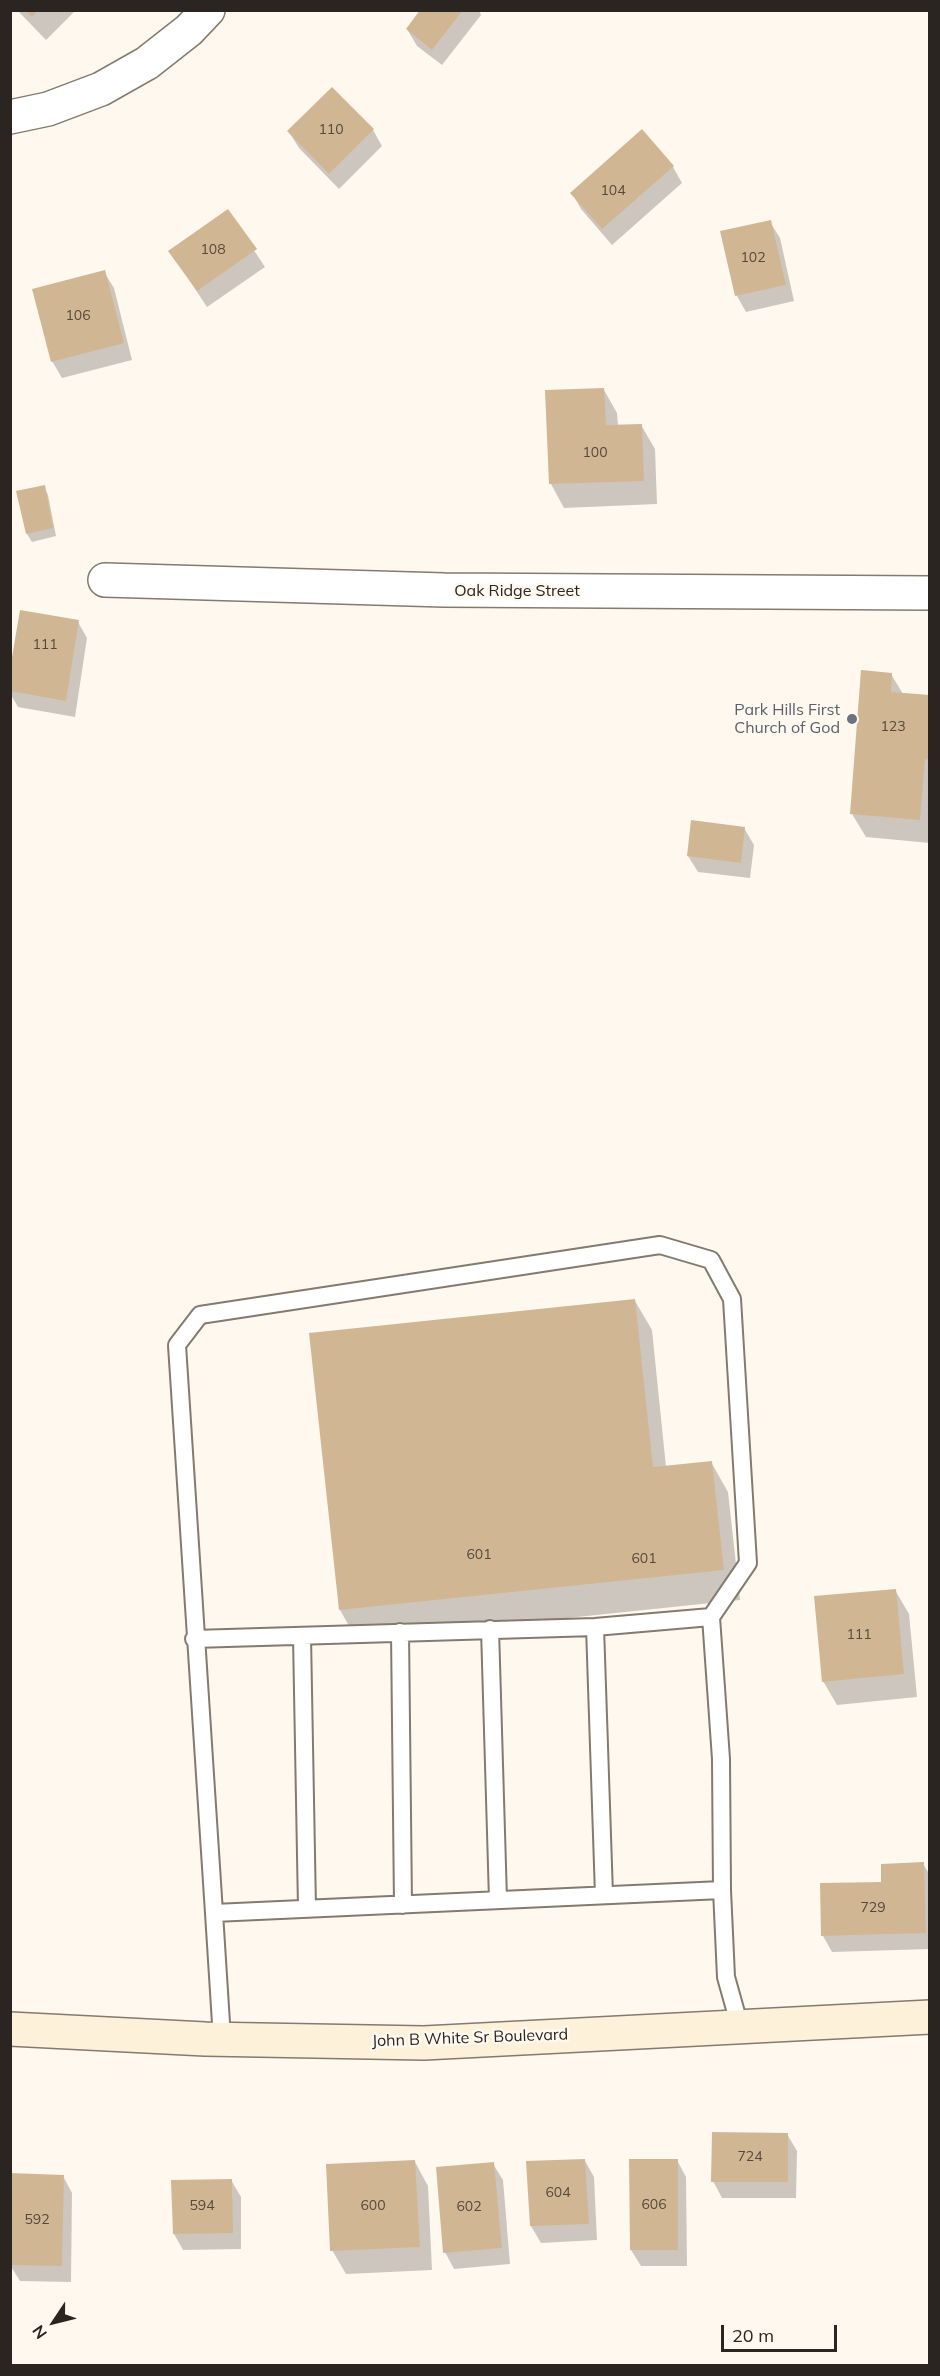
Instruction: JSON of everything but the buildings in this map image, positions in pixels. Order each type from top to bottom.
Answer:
[{"type":"main road","name":"John B White Sr Boulevard","points":[[10,2029],[222,2039],[424,2043],[930,2017]]},
{"type":"street","points":[[10,117],[48,110],[101,89],[147,63],[189,30],[208,10]]},
{"type":"street","name":"Oak Ridge Street","points":[[105,580],[444,590],[930,593]]},
{"type":"lane","points":[[222,2039],[194,1639],[177,1346],[200,1315],[660,1245],[711,1260],[732,1299],[748,1563],[711,1617],[721,1759],[722,1890],[726,1977],[740,2027]]},
{"type":"lane","points":[[194,1639],[595,1627],[711,1617]]},
{"type":"lane","points":[[595,1627],[604,1895]]},
{"type":"lane","points":[[490,1629],[498,1900]]},
{"type":"lane","points":[[400,1632],[403,1905]]},
{"type":"lane","points":[[303,1636],[307,1909]]},
{"type":"lane","points":[[214,1913],[722,1890]]},
{"type":"place","name":"Park Hills First Church of God","points":[[852,719]]}]
